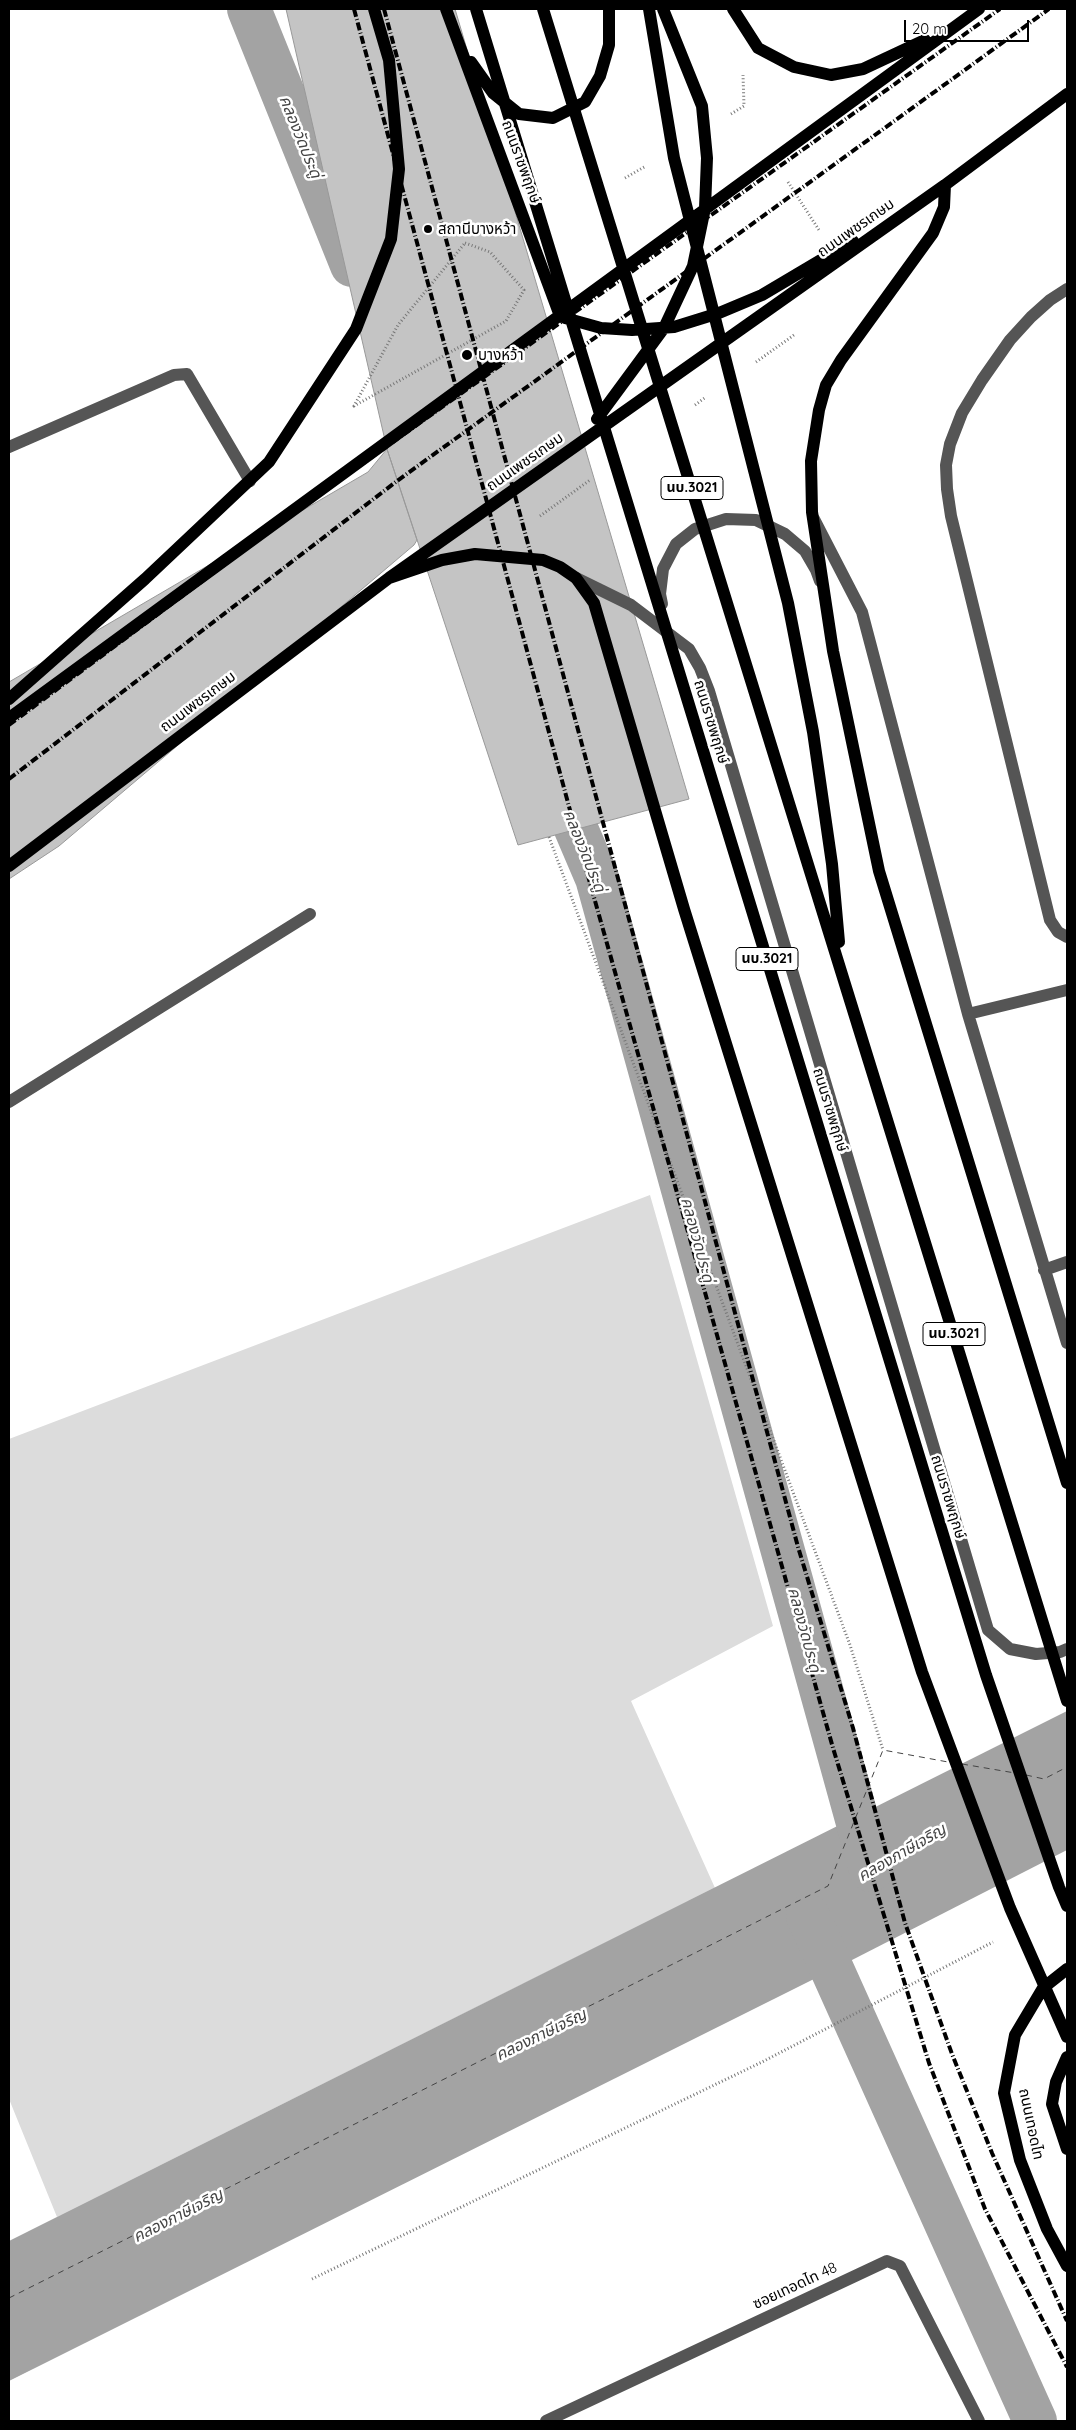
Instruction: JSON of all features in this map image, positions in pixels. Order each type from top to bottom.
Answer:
[{"type":"main road","points":[[9,699],[269,462],[356,329],[390,239],[399,169],[389,60],[374,9]]},
{"type":"main road","name":"ถนนราชพฤกษ์","points":[[446,9],[560,316]]},
{"type":"main road","name":"ถนนราชพฤกษ์","points":[[476,9],[986,1675],[1067,1906]]},
{"type":"main road","name":"นบ.3021","points":[[543,9],[1067,1701]]},
{"type":"main road","points":[[461,47],[493,93],[519,114],[553,118],[585,102],[600,76],[608,45],[610,9]]},
{"type":"main road","points":[[649,9],[674,158],[788,603],[816,751],[832,864],[841,967]]},
{"type":"main road","points":[[578,444],[664,328],[693,266],[705,208],[707,158],[702,106],[663,9]]},
{"type":"main road","points":[[733,9],[758,48],[794,66],[831,74],[863,68],[950,29]]},
{"type":"main road","points":[[9,718],[979,9]]},
{"type":"main road","name":"ถนนเพชรเกษม","points":[[9,866],[389,578],[1066,98]]},
{"type":"main road","points":[[560,316],[601,328],[632,330],[674,327],[719,313],[762,296],[945,185]]},
{"type":"main road","points":[[945,185],[944,207],[933,232],[840,360],[826,385],[819,410],[811,461],[813,516],[832,651],[879,872],[1067,1483]]},
{"type":"main road","points":[[389,578],[442,560],[475,554],[543,560],[560,567],[576,578],[594,603],[684,909],[922,1672],[1010,1908],[1067,2037]]},
{"type":"main road","name":"ถนนเทอดไท","points":[[1067,1969],[1042,1988],[1015,2035],[1004,2093],[1020,2160],[1047,2229],[1067,2266]]},
{"type":"main road","points":[[1067,2057],[1056,2082],[1052,2104],[1067,2149]]},
{"type":"street","points":[[1067,289],[1050,300],[1031,317],[1010,340],[982,380],[962,413],[950,444],[946,465],[950,516],[1050,920],[1058,932],[1067,937]]},
{"type":"street","points":[[9,447],[174,375],[187,374],[250,481]]},
{"type":"street","points":[[813,516],[862,612],[968,1014],[1067,1343]]},
{"type":"street","points":[[822,588],[816,570],[805,551],[785,534],[756,520],[726,519],[695,529],[676,544],[663,569],[660,594],[666,618],[689,649],[700,668],[709,691],[988,1630],[1010,1649],[1036,1654],[1060,1652],[1067,1649]]},
{"type":"street","points":[[576,578],[632,605],[689,649]]},
{"type":"street","points":[[9,1102],[310,914]]},
{"type":"street","points":[[968,1014],[1067,990]]},
{"type":"street","points":[[1044,1270],[1067,1262]]},
{"type":"street","name":"ซอยเทอดไท 48","points":[[546,2421],[887,2261],[900,2266],[979,2421]]},
{"type":"path","points":[[729,115],[744,106],[743,76]]},
{"type":"path","points":[[788,182],[821,232]]},
{"type":"path","points":[[466,243],[490,252],[524,290],[506,321],[354,406],[398,326],[466,243]]},
{"type":"path","points":[[549,837],[850,1645],[884,1750]]},
{"type":"path","points":[[312,2279],[771,2057],[933,1973]]},
{"type":"shaded area","points":[[650,1195],[773,1626],[631,1701],[715,1888],[57,2217],[9,2099],[9,1439]]},
{"type":"water","name":"คลองภาษีเจริญ","points":[[1067,1711],[1067,1850],[852,1960],[9,2381],[9,2241]]},
{"type":"building","name":"สถานีบางหว้า","points":[[286,9],[455,9],[689,799],[518,845],[387,449]]},
{"type":"building","points":[[387,449],[417,540],[414,545],[59,846],[9,879],[9,682],[368,472]]},
{"type":"waterway","name":"คลองวัดประดู่","points":[[249,9],[352,265]]},
{"type":"waterway","name":"คลองวัดประดู่","points":[[553,775],[597,878],[871,1870]]},
{"type":"waterway","points":[[808,1916],[1035,2421]]},
{"type":"ferry route","points":[[9,2298],[828,1886],[883,1750],[948,1762]]},
{"type":"ferry route","points":[[962,1764],[1015,1773]]},
{"type":"ferry route","points":[[1026,1775],[1044,1779],[1067,1767]]},
{"type":"railway","points":[[354,9],[581,851],[833,1748],[929,2063],[985,2209],[1067,2367]]},
{"type":"railway","points":[[384,9],[798,1547],[853,1728],[905,1923],[952,2054],[992,2153],[1067,2321]]},
{"type":"railway","points":[[9,725],[299,509],[1000,9]]},
{"type":"railway","points":[[9,779],[397,481],[1049,9]]},
{"type":"place","name":"สถานีบางหว้า","points":[[428,229]]},
{"type":"place","name":"บางหว้า","points":[[467,355]]}]
